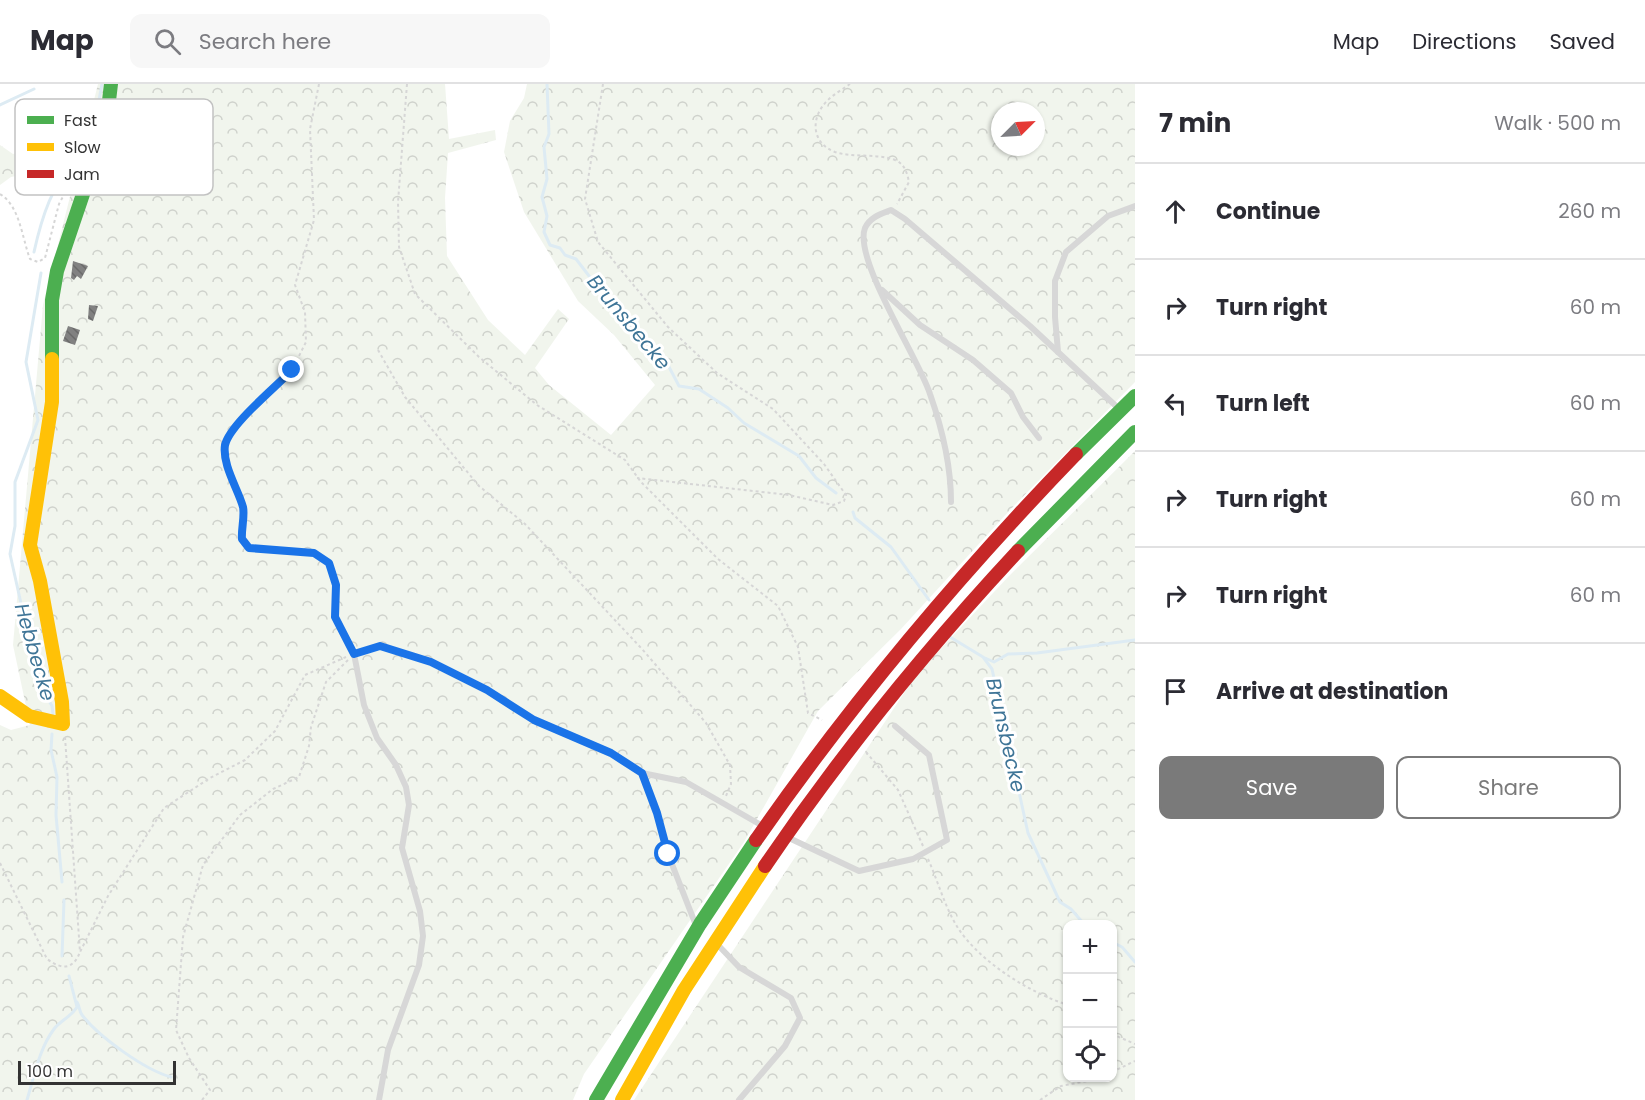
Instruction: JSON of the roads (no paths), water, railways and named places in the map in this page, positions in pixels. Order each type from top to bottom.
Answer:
[{"type":"main road","points":[[109,99],[111,84]]},
{"type":"main road","points":[[0,696],[22,714],[52,724],[63,724],[62,702],[40,582],[30,545],[52,402],[52,300],[57,271],[83,195]]},
{"type":"main road","points":[[596,1100],[736,868],[813,758],[878,672],[1030,499],[1132,399]]},
{"type":"main road","points":[[623,1097],[692,979],[763,867],[833,768],[896,686],[997,571],[1047,518],[1135,432]]},
{"type":"lane","points":[[1059,353],[1054,317],[1055,281],[1066,252],[1108,216],[1135,206]]},
{"type":"lane","points":[[951,502],[951,473],[930,392],[877,285],[864,245],[865,228],[874,217],[891,210],[905,219],[1059,353],[1126,416]]},
{"type":"lane","points":[[877,285],[920,325],[973,360],[1011,393],[1023,417],[1039,438]]},
{"type":"lane","points":[[379,1100],[388,1050],[419,965],[423,936],[420,911],[402,848],[409,805],[406,788],[396,765],[377,738],[369,716],[354,654],[380,646],[431,662],[487,690],[534,720],[611,753],[642,773],[686,782],[748,818],[859,871],[913,859],[947,840],[929,755],[895,726]]},
{"type":"lane","points":[[642,773],[657,813],[668,854],[695,923],[702,930]]},
{"type":"lane","points":[[710,937],[739,967],[791,998],[800,1018],[785,1046],[739,1100]]},
{"type":"waterway","name":"Hebbecke","points":[[99,99],[102,84]]},
{"type":"waterway","name":"Brunsbecke","points":[[547,84],[549,134],[544,147],[547,179],[542,197],[547,216],[544,232],[550,245],[560,248],[565,255],[576,259],[616,311],[668,365],[679,386],[699,389],[728,408],[744,423],[799,456],[816,478],[836,493]]},
{"type":"waterway","points":[[0,105],[34,89]]},
{"type":"waterway","name":"Hebbecke","points":[[34,252],[52,195]]},
{"type":"waterway","name":"Hebbecke","points":[[41,273],[26,362],[38,420],[15,482],[15,526],[10,554],[22,608],[38,647],[40,685],[52,706],[53,714]]},
{"type":"waterway","name":"Brunsbecke","points":[[853,512],[855,518],[891,547],[929,600]]},
{"type":"waterway","name":"Brunsbecke","points":[[950,637],[983,657],[992,669],[1028,833],[1060,902],[1071,909],[1081,920]]},
{"type":"waterway","points":[[985,658],[994,662],[1008,654],[1037,653],[1135,640]]},
{"type":"waterway","name":"Hebbecke","points":[[52,734],[51,750],[57,777],[56,815],[62,882]]},
{"type":"waterway","name":"Hebbecke","points":[[62,956],[64,900]]},
{"type":"waterway","name":"Brunsbecke","points":[[1117,944],[1135,962]]},
{"type":"waterway","name":"Hebbecke","points":[[27,1100],[44,1045],[57,1026],[77,1007],[69,976]]},
{"type":"waterway","points":[[77,1002],[82,1015],[99,1033],[136,1060],[171,1077]]}]
